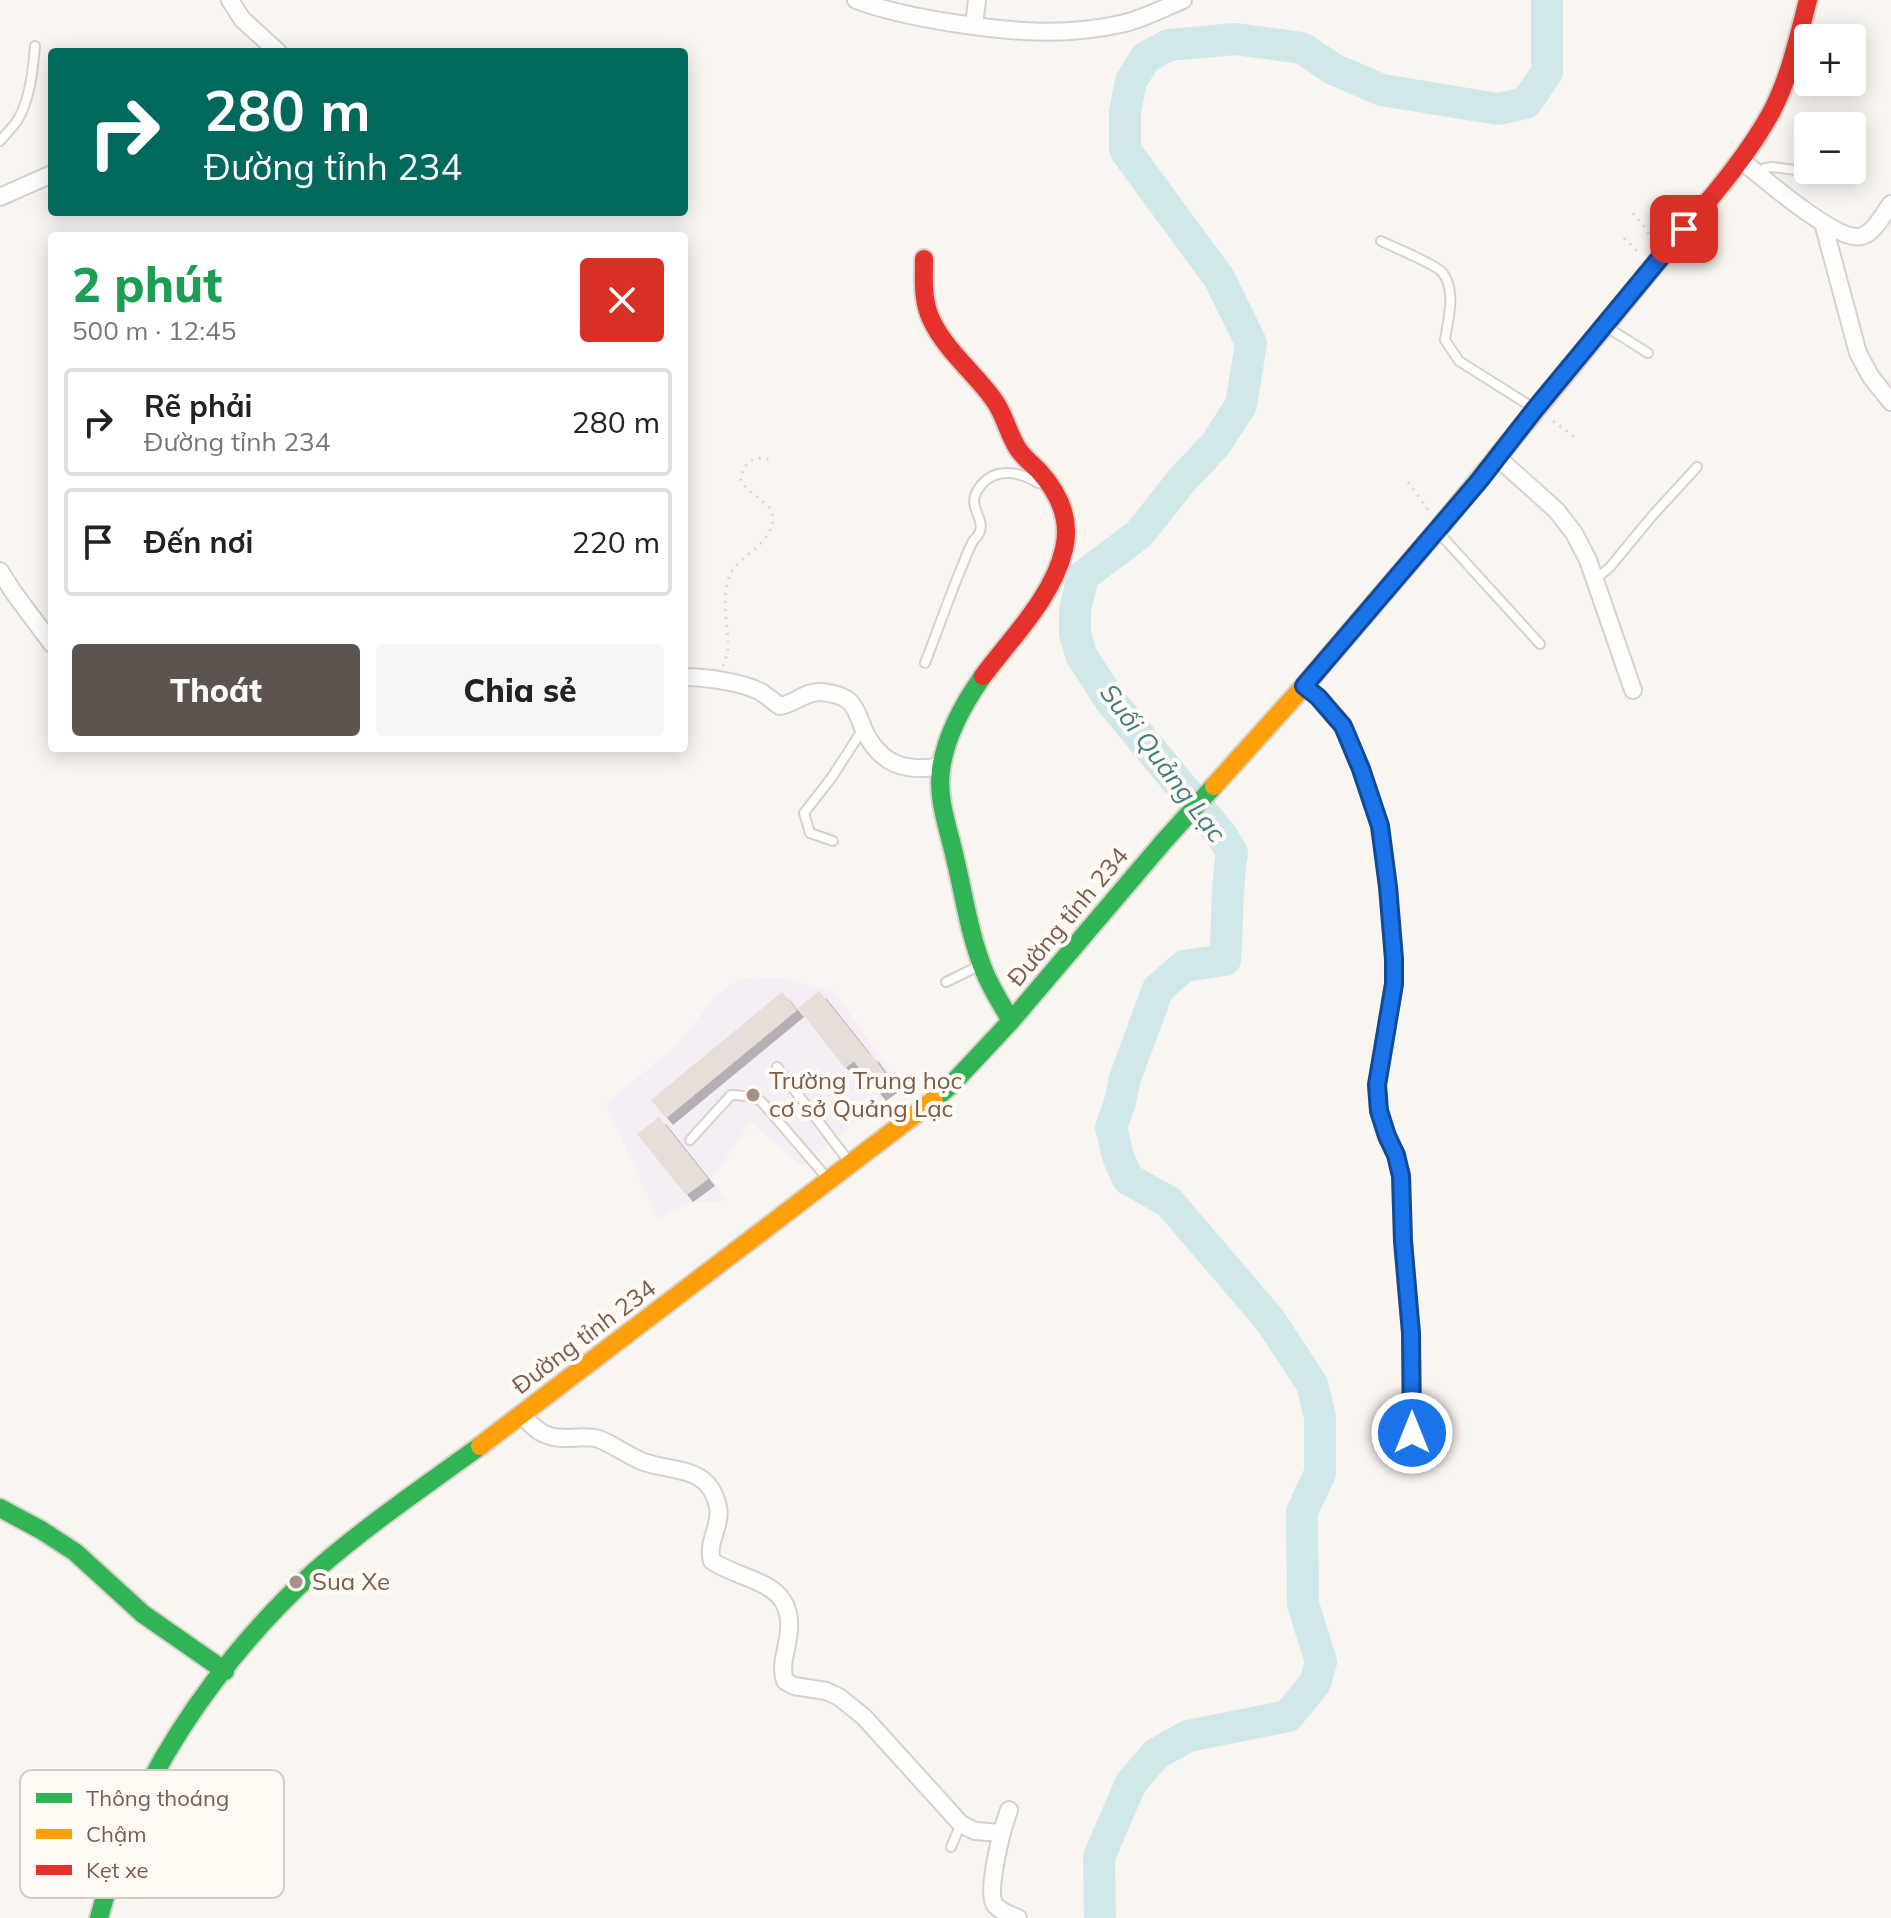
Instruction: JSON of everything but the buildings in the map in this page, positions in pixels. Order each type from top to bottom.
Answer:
[{"type":"main road","points":[[1304,686],[1498,458],[1741,160],[1772,110],[1791,66],[1808,0]]},
{"type":"main road","points":[[924,259],[925,299],[933,322],[951,350],[1000,408],[1019,450],[1042,474],[1064,509],[1067,530],[1058,570],[970,695],[941,766],[940,793],[972,931],[992,990],[1011,1021]]},
{"type":"main road","name":"Đường tỉnh 234","points":[[157,1770],[185,1723],[225,1671],[263,1625],[318,1569],[946,1090],[1011,1021],[1165,840],[1304,686]]},
{"type":"main road","points":[[0,1508],[75,1552],[143,1614],[225,1671]]},
{"type":"main road","name":"Đường tỉnh 234","points":[[99,1918],[105,1898]]},
{"type":"street","points":[[230,0],[242,19],[274,48]]},
{"type":"street","points":[[856,0],[916,17],[974,26],[1068,33],[1128,22],[1183,0]]},
{"type":"street","points":[[974,26],[977,0]]},
{"type":"street","points":[[1741,160],[1823,223],[1849,236],[1863,236],[1875,226],[1891,204]]},
{"type":"street","points":[[0,197],[48,176]]},
{"type":"street","points":[[1823,223],[1858,353],[1871,377],[1891,402]]},
{"type":"street","points":[[1498,458],[1556,510],[1574,533],[1588,560],[1633,690]]},
{"type":"street","points":[[0,571],[48,639]]},
{"type":"street","points":[[688,677],[717,680],[757,690],[780,706],[812,692],[842,696],[852,703],[874,747],[888,761],[905,768],[941,766]]},
{"type":"street","points":[[1304,686],[1343,726],[1380,826],[1388,887],[1394,984],[1377,1085],[1379,1111],[1401,1176],[1411,1333],[1412,1433]]},
{"type":"street","points":[[522,1415],[537,1430],[549,1436],[599,1439],[645,1462],[693,1474],[707,1482],[718,1508],[710,1550],[712,1561],[763,1584],[781,1599],[786,1609],[790,1625],[782,1666],[785,1681],[839,1697],[864,1717],[961,1824],[975,1831],[1001,1833]]},
{"type":"street","points":[[1009,1810],[1001,1833],[991,1897],[997,1908],[1018,1918]]},
{"type":"lane","points":[[0,141],[21,112],[35,46]]},
{"type":"lane","points":[[1758,173],[1772,167],[1794,170]]},
{"type":"lane","points":[[1381,241],[1441,271],[1449,287],[1450,304],[1445,340],[1459,361],[1535,409]]},
{"type":"lane","points":[[1605,325],[1648,353]]},
{"type":"lane","points":[[1595,580],[1610,567],[1697,467]]},
{"type":"lane","points":[[925,663],[962,567],[980,531],[980,522],[973,506],[983,483],[995,475],[1018,473],[1055,494]]},
{"type":"lane","points":[[1439,529],[1540,644]]},
{"type":"lane","points":[[833,841],[810,833],[803,816],[863,729]]},
{"type":"lane","points":[[946,982],[982,965]]},
{"type":"lane","points":[[777,1067],[850,1163]]},
{"type":"lane","points":[[690,1140],[731,1095],[754,1097],[761,1101],[828,1180]]},
{"type":"lane","points":[[951,1847],[961,1824]]},
{"type":"path","points":[[1633,213],[1665,252]]},
{"type":"path","points":[[1535,409],[1576,438]]},
{"type":"path","points":[[717,680],[728,646],[725,610],[729,578],[732,571],[756,550],[773,520],[768,507],[743,485],[740,477],[746,464],[753,459],[774,460]]},
{"type":"path","points":[[1408,482],[1439,529]]},
{"type":"shaded area","name":"Trường Trung học cơ sở Quảng Lạc","points":[[754,977],[786,979],[834,991],[901,1086],[802,1166],[750,1122],[712,1179],[726,1201],[688,1203],[658,1219],[606,1104],[676,1046],[716,996],[737,980]]},
{"type":"waterway","name":"Suối Quảng Lạc","points":[[1100,1918],[1099,1857],[1131,1783],[1156,1754],[1188,1736],[1288,1716],[1315,1683],[1321,1662],[1303,1604],[1302,1512],[1320,1473],[1320,1417],[1312,1384],[1270,1320],[1169,1202],[1128,1179],[1118,1157],[1111,1127],[1125,1078],[1158,989],[1184,966],[1225,960],[1232,853],[1222,836],[1110,700],[1081,655],[1075,634],[1075,610],[1083,576],[1139,534],[1215,445],[1241,405],[1251,343],[1219,278],[1125,150],[1125,112],[1131,81],[1146,57],[1169,45],[1235,39],[1302,48],[1333,69],[1382,90],[1498,109],[1526,103],[1547,72],[1547,0]]},
{"type":"traffic: fast","points":[[983,676],[951,733],[943,758],[940,792],[979,959],[1011,1021]]},
{"type":"traffic: fast","points":[[934,1100],[1011,1021],[1214,786]]},
{"type":"traffic: fast","points":[[157,1770],[214,1681],[289,1596],[334,1554],[480,1446]]},
{"type":"traffic: fast","points":[[0,1508],[75,1552],[143,1614],[225,1671]]},
{"type":"traffic: fast","points":[[99,1918],[105,1898]]},
{"type":"traffic: slow","points":[[1214,786],[1440,527],[1657,262]]},
{"type":"traffic: slow","points":[[480,1446],[934,1100]]},
{"type":"traffic: jam","points":[[1657,262],[1733,170],[1772,111],[1789,71],[1808,0]]},
{"type":"traffic: jam","points":[[924,259],[924,289],[931,319],[952,351],[994,400],[1018,449],[1052,488],[1062,507],[1066,527],[1064,549],[1051,584],[983,676]]},
{"type":"place","name":"Trường Trung học cơ sở Quảng Lạc","points":[[753,1095]]},
{"type":"place","name":"Sua Xe","points":[[296,1582]]},
{"type":"route","points":[[1412,1433],[1411,1333],[1401,1176],[1379,1111],[1377,1085],[1394,984],[1388,887],[1380,826],[1343,726],[1334,713],[1304,686],[1479,481],[1684,229]]}]
